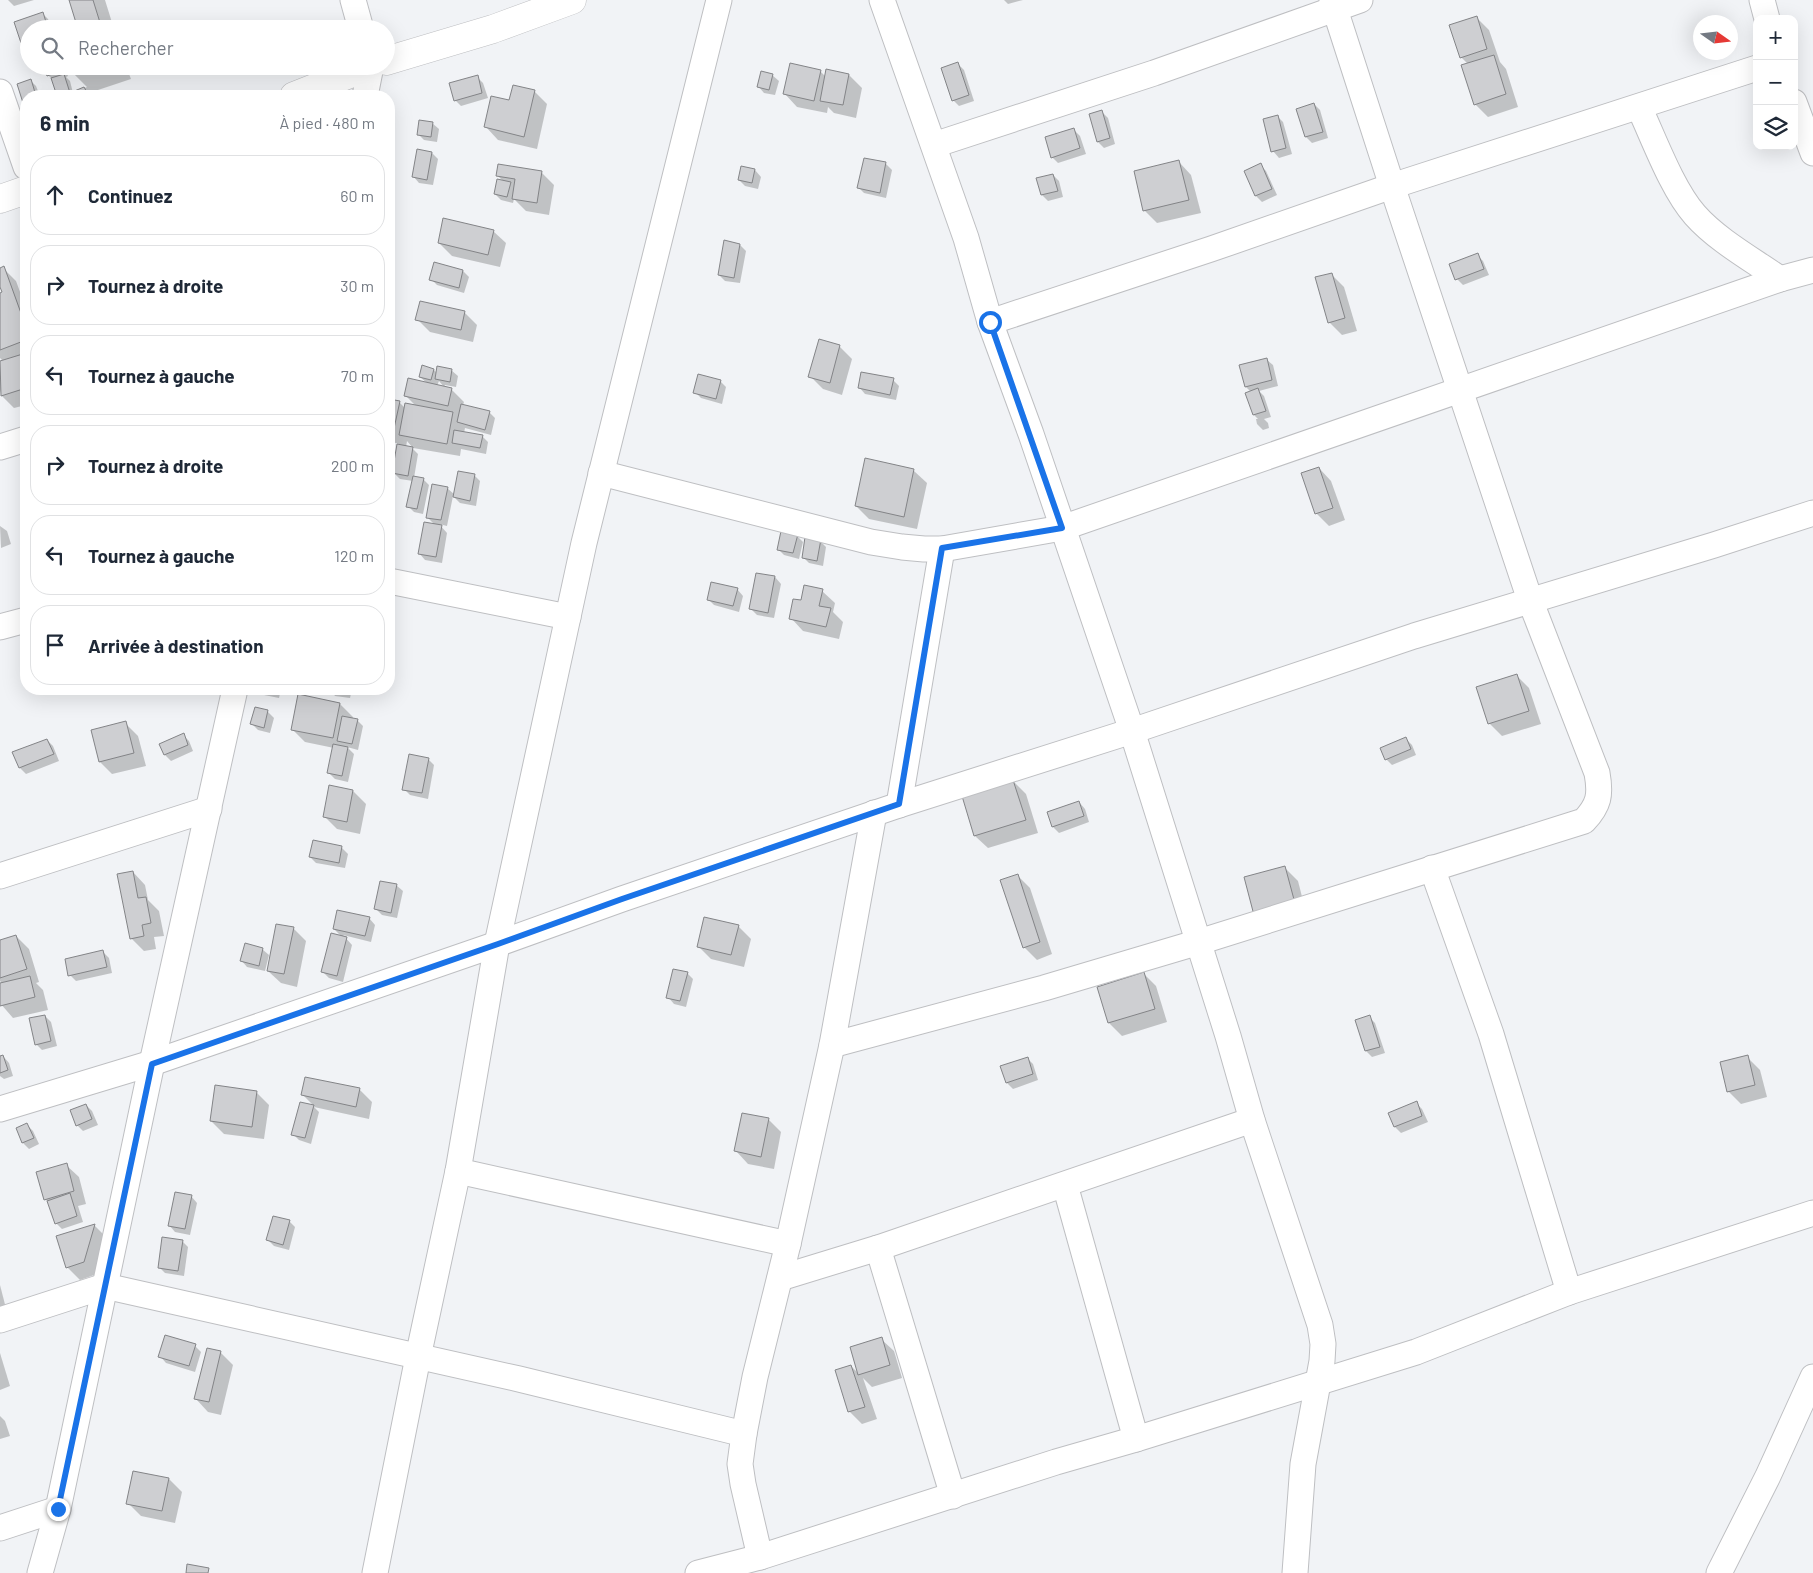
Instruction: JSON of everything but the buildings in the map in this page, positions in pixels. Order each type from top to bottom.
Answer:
[{"type":"street","points":[[354,0],[359,20]]},
{"type":"street","points":[[395,58],[493,29],[572,0]]},
{"type":"street","points":[[375,1573],[418,1357],[458,1172],[498,944],[584,543],[719,0]]},
{"type":"street","points":[[882,0],[966,238],[990,322],[1132,731],[1228,1036],[1252,1120],[1320,1325],[1323,1344],[1304,1464],[1295,1573]]},
{"type":"street","points":[[934,145],[1154,73],[1333,4],[1360,0]]},
{"type":"street","points":[[1762,0],[1766,15]]},
{"type":"street","points":[[832,1045],[1044,988],[1198,942],[1584,821],[1593,811],[1598,800],[1600,787],[1596,773],[1530,600],[1333,4]]},
{"type":"street","points":[[990,322],[1211,249],[1392,186],[1753,69]]},
{"type":"street","points":[[309,90],[348,75]]},
{"type":"street","points":[[366,90],[369,75]]},
{"type":"street","points":[[0,92],[20,150]]},
{"type":"street","points":[[1795,105],[1813,153]]},
{"type":"street","points":[[1639,107],[1679,192],[1695,215],[1719,236],[1780,279]]},
{"type":"street","points":[[0,199],[20,192]]},
{"type":"street","points":[[601,473],[871,542],[902,547],[942,548],[1062,528],[1780,279],[1813,270]]},
{"type":"street","points":[[0,447],[20,440]]},
{"type":"street","points":[[0,1109],[152,1064],[899,804],[1132,731],[1359,654],[1813,513]]},
{"type":"street","points":[[899,804],[942,548]]},
{"type":"street","points":[[395,582],[568,618]]},
{"type":"street","points":[[0,627],[20,622]]},
{"type":"street","points":[[40,1573],[58,1509],[152,1064],[234,695]]},
{"type":"street","points":[[0,876],[209,809]]},
{"type":"street","points":[[760,1557],[740,1464],[744,1434],[832,1045],[874,814]]},
{"type":"street","points":[[1432,868],[1491,1034],[1569,1292]]},
{"type":"street","points":[[780,1278],[878,1248],[1252,1120]]},
{"type":"street","points":[[458,1172],[788,1244]]},
{"type":"street","points":[[1065,1185],[1136,1439]]},
{"type":"street","points":[[698,1573],[760,1557],[1056,1462],[1416,1352],[1569,1292],[1813,1214]]},
{"type":"street","points":[[878,1248],[953,1496]]},
{"type":"street","points":[[0,1320],[105,1286],[528,1381],[744,1434]]},
{"type":"street","points":[[1719,1573],[1768,1476],[1813,1377]]},
{"type":"street","points":[[0,1528],[58,1509]]},
{"type":"route","points":[[58,1509],[152,1064],[899,804],[942,548],[1062,528],[1031,434],[990,322]]}]
